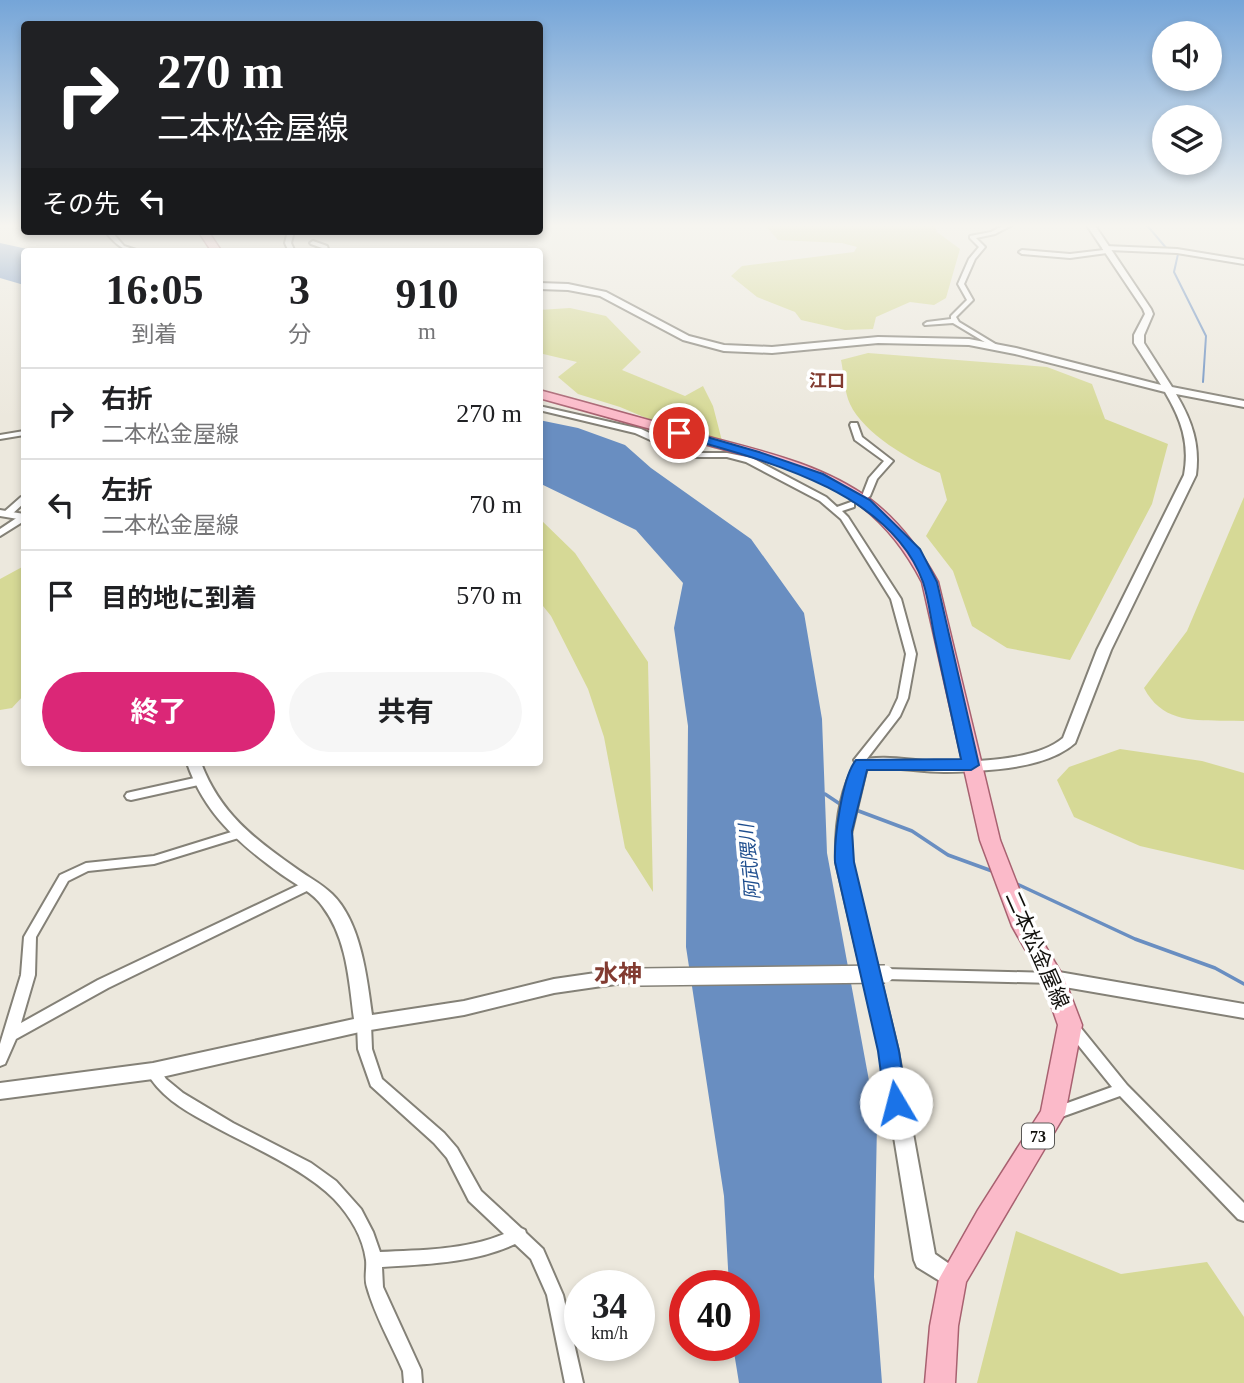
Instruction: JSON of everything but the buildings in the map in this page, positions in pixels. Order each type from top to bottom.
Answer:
[{"type":"main road","name":"二本松金屋線","points":[[543,395],[755,454],[819,477],[865,503],[915,551],[930,582],[990,840],[1024,926],[1053,978],[1070,1026],[1053,1114],[987,1218],[953,1279],[944,1325],[940,1383]]},
{"type":"street","points":[[576,289],[603,294],[686,338],[724,348],[772,350],[878,340],[995,346],[1167,389],[1244,404]]},
{"type":"street","points":[[954,321],[953,317],[970,300],[964,289]]},
{"type":"street","points":[[862,764],[971,765],[1033,759],[1061,748],[1070,740],[1104,650],[1190,475],[1195,459],[1190,426],[1139,343],[1139,335],[1149,314],[1133,289]]},
{"type":"street","points":[[927,324],[954,321],[995,346]]},
{"type":"street","points":[[543,409],[638,431],[691,455],[727,455],[748,460],[822,499],[837,510],[896,599],[911,654],[899,707],[860,760],[862,764],[857,771],[851,806],[843,831],[844,862],[889,1051],[925,1260],[953,1279]]},
{"type":"street","points":[[854,425],[858,438],[889,461],[873,478],[866,496]]},
{"type":"street","points":[[0,437],[21,434]]},
{"type":"street","points":[[3,513],[21,501]]},
{"type":"street","points":[[837,510],[851,505]]},
{"type":"street","points":[[3,513],[21,516]]},
{"type":"street","points":[[0,533],[21,519]]},
{"type":"street","points":[[195,766],[199,781],[217,811],[241,833],[327,899],[341,916],[355,964],[365,1049],[376,1082],[439,1138],[452,1153],[475,1196],[537,1254],[555,1295],[574,1383]]},
{"type":"street","points":[[131,796],[199,781]]},
{"type":"street","points":[[0,1060],[11,1035],[28,975],[30,937],[64,878],[86,867],[154,860],[241,833]]},
{"type":"street","points":[[11,1035],[103,984],[309,885]]},
{"type":"street","points":[[0,1091],[153,1071],[364,1024],[464,1009],[554,986],[624,976],[885,974],[1053,978],[1244,1011]]},
{"type":"street","points":[[1070,1026],[1122,1089],[1244,1214]]},
{"type":"street","points":[[153,1071],[160,1086],[232,1130],[322,1179],[346,1201],[358,1219],[374,1260],[374,1284],[412,1370],[413,1383]]},
{"type":"street","points":[[1053,1114],[1122,1089]]},
{"type":"street","points":[[374,1260],[470,1249],[503,1243],[519,1235]]},
{"type":"green space","points":[[747,289],[949,289],[946,298],[934,305],[910,302],[876,317],[873,329],[845,330],[801,320],[795,312],[757,297]]},
{"type":"green space","points":[[570,308],[606,316],[641,352],[622,370],[685,396],[703,386],[713,406],[722,441],[696,439],[620,407],[578,394],[558,377],[577,362],[543,354],[543,310]]},
{"type":"green space","points":[[868,353],[1047,367],[1092,384],[1105,419],[1168,444],[1152,504],[1070,660],[1007,648],[972,626],[953,571],[926,536],[947,500],[940,473],[889,445],[856,415],[848,399],[841,360]]},
{"type":"green space","points":[[1244,497],[1244,721],[1187,719],[1163,710],[1144,688],[1187,631]]},
{"type":"green space","points":[[543,522],[575,553],[648,662],[653,892],[625,848],[604,737],[588,689],[551,616],[543,606]]},
{"type":"green space","points":[[21,568],[21,698],[12,708],[0,710],[0,579]]},
{"type":"green space","points":[[1120,749],[1202,761],[1244,773],[1244,870],[1140,846],[1074,817],[1057,780],[1069,767]]},
{"type":"green space","points":[[1016,1231],[1121,1274],[1207,1262],[1244,1317],[1244,1383],[977,1383]]},
{"type":"water","name":"阿武隈川","points":[[543,421],[578,428],[625,445],[651,468],[751,539],[804,613],[822,719],[827,853],[877,1124],[874,1277],[882,1383],[739,1383],[735,1361],[760,1361],[760,1270],[728,1270],[724,1196],[686,947],[688,726],[674,628],[683,583],[636,530],[543,485]]},
{"type":"waterway","points":[[1182,289],[1206,336],[1203,382]]},
{"type":"waterway","points":[[825,794],[843,806]]},
{"type":"waterway","points":[[856,810],[912,831],[948,855],[992,871]]},
{"type":"waterway","points":[[1017,884],[1135,939],[1215,968],[1244,984]]},
{"type":"district","name":"江口","points":[[827,381]]},
{"type":"district","name":"水神","points":[[618,974]]},
{"type":"route","points":[[679,433],[755,454],[819,477],[865,503],[915,551],[930,582],[971,765],[943,767],[882,762],[862,764],[858,767],[853,800],[843,831],[844,862],[889,1051],[896,1103]]}]
